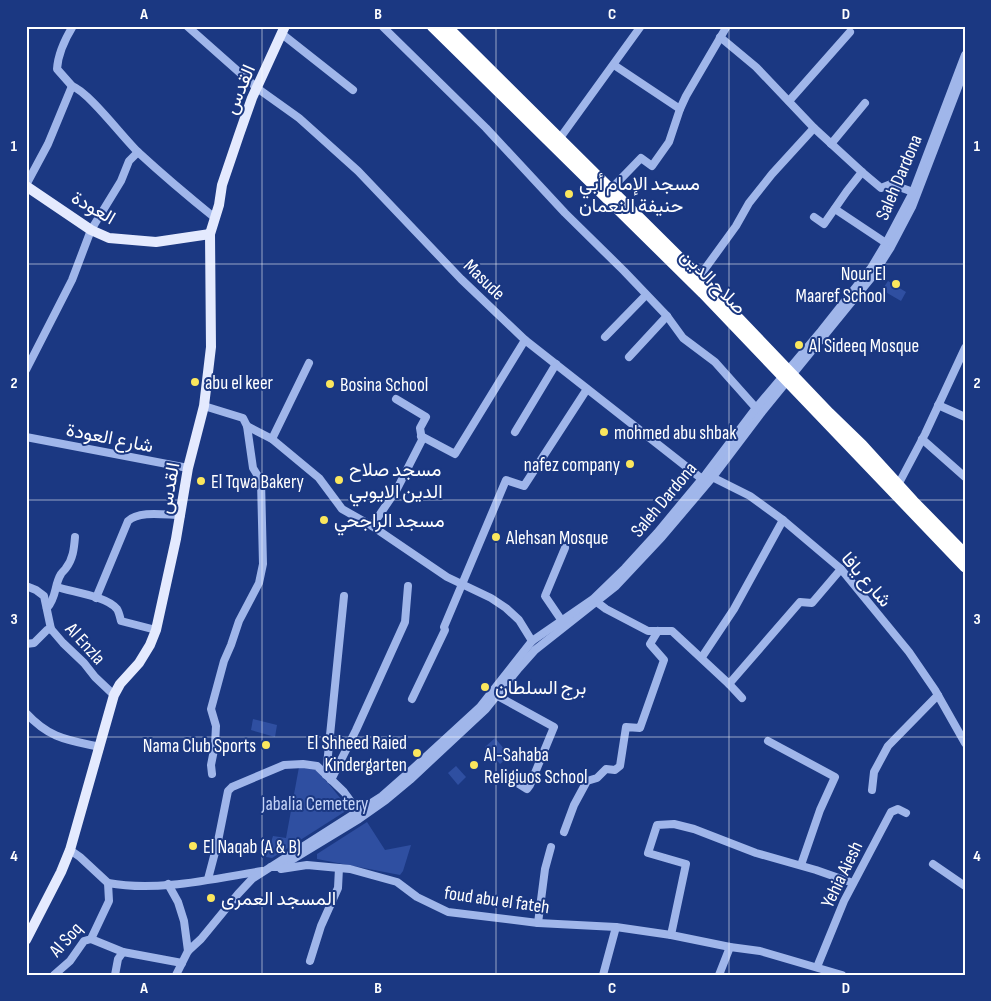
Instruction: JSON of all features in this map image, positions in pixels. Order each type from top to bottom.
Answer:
[{"type":"highway","name":"صلاح الدين","points":[[432,26],[788,376],[862,445],[965,554]]},
{"type":"highway","name":"صلاح الدين","points":[[446,26],[699,277],[965,567]]},
{"type":"main road","name":"القدس","points":[[26,940],[61,872],[70,850],[114,695],[120,684],[139,663],[150,646],[156,630],[181,515],[188,468],[204,406],[211,346],[210,234],[222,185],[239,135],[283,30]]},
{"type":"main road","name":"العودة","points":[[26,185],[91,230],[109,238],[156,242],[210,234]]},
{"type":"street","points":[[73,26],[65,40],[57,69],[138,152],[173,184],[215,218]]},
{"type":"street","name":"Masude","points":[[187,26],[258,88],[299,118],[358,171],[461,279],[525,340],[587,389],[707,477]]},
{"type":"street","points":[[382,26],[486,128],[565,213],[624,270],[667,316],[683,338],[715,362],[756,408]]},
{"type":"street","points":[[560,138],[641,26]]},
{"type":"street","points":[[611,189],[641,158],[652,166],[669,142],[680,109],[727,26]]},
{"type":"street","points":[[283,30],[353,90]]},
{"type":"street","points":[[790,101],[850,32]]},
{"type":"street","points":[[720,37],[756,66],[814,128],[881,188],[891,184],[913,192]]},
{"type":"street","name":"Saleh Dardona","points":[[269,869],[280,867],[359,819],[386,800],[475,720],[535,650],[595,600],[707,477],[762,412],[871,268],[913,192],[965,55]]},
{"type":"street","points":[[614,65],[680,109]]},
{"type":"street","name":"Saleh Dardona","points":[[707,477],[756,408],[788,376],[872,277],[891,247],[919,190],[965,69]]},
{"type":"street","points":[[26,185],[48,144],[72,86]]},
{"type":"street","points":[[831,144],[865,103]]},
{"type":"street","points":[[699,277],[755,196],[794,148],[814,128]]},
{"type":"street","points":[[26,370],[72,280],[91,230],[121,181],[129,161],[138,152]]},
{"type":"street","points":[[814,217],[824,224],[862,172]]},
{"type":"street","points":[[835,209],[886,243]]},
{"type":"street","points":[[605,336],[646,294]]},
{"type":"street","points":[[629,357],[667,316]]},
{"type":"street","points":[[421,436],[455,454],[525,340]]},
{"type":"street","points":[[898,485],[965,348]]},
{"type":"street","points":[[272,439],[309,363]]},
{"type":"street","points":[[514,432],[556,364]]},
{"type":"street","points":[[412,699],[442,636],[506,480],[524,486],[587,389]]},
{"type":"street","points":[[372,526],[397,489],[422,440],[420,428],[426,418],[396,399]]},
{"type":"street","points":[[938,405],[965,417]]},
{"type":"street","points":[[204,406],[243,418],[247,426],[253,468],[261,481],[263,564],[259,583],[239,621],[224,661],[211,709],[216,726],[211,765],[212,774]]},
{"type":"street","points":[[247,426],[272,439],[319,478],[342,509],[372,526],[416,557],[462,585],[491,598],[506,608],[519,620],[532,642]]},
{"type":"street","name":"شارع العودة","points":[[26,437],[188,468]]},
{"type":"street","points":[[922,439],[965,477]]},
{"type":"street","name":"شارع يافا","points":[[707,477],[750,496],[783,520],[841,569],[909,652],[938,695],[965,743]]},
{"type":"street","points":[[96,598],[128,521],[132,517],[181,515]]},
{"type":"street","points":[[702,657],[734,609],[783,520]]},
{"type":"street","points":[[47,608],[52,602],[60,574],[65,570],[72,558],[75,537]]},
{"type":"street","points":[[562,621],[545,596],[565,548]]},
{"type":"street","points":[[729,684],[800,602],[812,603],[841,569]]},
{"type":"street","name":"Al Enzla","points":[[26,586],[44,596],[52,629],[63,643],[84,662],[95,677],[114,695]]},
{"type":"street","points":[[329,777],[356,730],[405,622],[408,586]]},
{"type":"street","points":[[57,587],[109,603],[117,610],[121,620],[156,630]]},
{"type":"street","points":[[329,777],[344,596]]},
{"type":"street","points":[[595,600],[648,631],[672,631],[702,657],[742,698]]},
{"type":"street","name":"Saleh Dardona","points":[[176,975],[188,951],[201,939],[252,879],[382,796],[495,695],[532,642],[595,600]]},
{"type":"street","points":[[26,644],[34,643],[47,630],[52,629]]},
{"type":"street","points":[[564,832],[574,806],[587,781],[597,778],[606,769],[615,770],[620,766],[626,727],[640,728],[664,660],[650,644],[658,631]]},
{"type":"street","points":[[495,695],[554,727],[527,789],[511,778]]},
{"type":"street","points":[[872,790],[874,772],[888,746],[900,736],[938,695]]},
{"type":"street","points":[[26,713],[41,728],[58,738],[100,746]]},
{"type":"street","points":[[768,741],[835,777],[820,810],[801,865]]},
{"type":"street","points":[[208,880],[228,789],[284,765],[303,764],[317,766],[344,792],[358,811]]},
{"type":"street","name":"Yehia Aiesh","points":[[817,967],[854,883],[891,812],[898,809],[906,813]]},
{"type":"street","points":[[671,935],[686,864],[648,853],[657,825],[674,824],[694,829],[788,863],[801,865],[854,883]]},
{"type":"street","points":[[538,923],[545,869],[551,848]]},
{"type":"street","points":[[70,850],[108,883]]},
{"type":"street","points":[[933,864],[965,886]]},
{"type":"street","name":"foud abu el fateh","points":[[108,883],[123,886],[150,886],[208,880],[269,869],[307,865],[350,869],[398,882],[417,897],[448,912],[538,923],[616,927],[671,935],[760,951],[817,967],[829,973],[842,975]]},
{"type":"street","points":[[310,962],[321,926],[338,888],[339,868]]},
{"type":"street","name":"Al Soq","points":[[54,975],[70,961],[84,941],[91,939],[109,901],[108,883]]},
{"type":"street","points":[[168,884],[178,902],[184,921],[188,951]]},
{"type":"street","points":[[603,975],[616,927]]},
{"type":"street","points":[[91,939],[123,952],[182,963]]},
{"type":"street","points":[[720,975],[730,947]]},
{"type":"street","points":[[115,975],[118,959],[123,952]]},
{"type":"green space","points":[[888,281],[906,292],[901,301],[882,290]]},
{"type":"green space","points":[[253,719],[277,725],[275,737],[251,730]]},
{"type":"green space","points":[[495,738],[510,756],[500,764],[485,747]]},
{"type":"green space","points":[[456,766],[466,777],[458,785],[448,773]]},
{"type":"green space","name":"Jabalia Cemetery","points":[[299,767],[316,770],[349,809],[272,858],[266,857],[273,836],[286,838]]},
{"type":"green space","name":"Jabalia Cemetery","points":[[367,822],[385,850],[411,845],[400,875],[317,859],[317,854]]},
{"type":"place","name":"مسجد الإمام أبي حنيفة النعمان","points":[[569,194]]},
{"type":"place","name":"Nour El Maaref School","points":[[896,284]]},
{"type":"place","name":"Al Sideeq Mosque","points":[[799,345]]},
{"type":"place","name":"abu el keer","points":[[195,382]]},
{"type":"place","name":"Bosina School","points":[[330,384]]},
{"type":"place","name":"mohmed abu shbak","points":[[604,432]]},
{"type":"place","name":"nafez company","points":[[630,464]]},
{"type":"place","name":"مسجد صلاح الدين الايوبي","points":[[339,480]]},
{"type":"place","name":"El Tqwa Bakery","points":[[201,481]]},
{"type":"place","name":"مسجد الراجحي","points":[[324,520]]},
{"type":"place","name":"Alehsan Mosque","points":[[496,537]]},
{"type":"place","name":"برج السلطان","points":[[485,687]]},
{"type":"place","name":"Nama Club Sports","points":[[266,745]]},
{"type":"place","name":"El Shheed Raied Kindergarten","points":[[417,753]]},
{"type":"place","name":"Al-Sahaba Religiuos School","points":[[474,765]]},
{"type":"place","name":"El Naqab (A & B)","points":[[193,846]]},
{"type":"place","name":"المسجد العمرى","points":[[211,898]]}]
